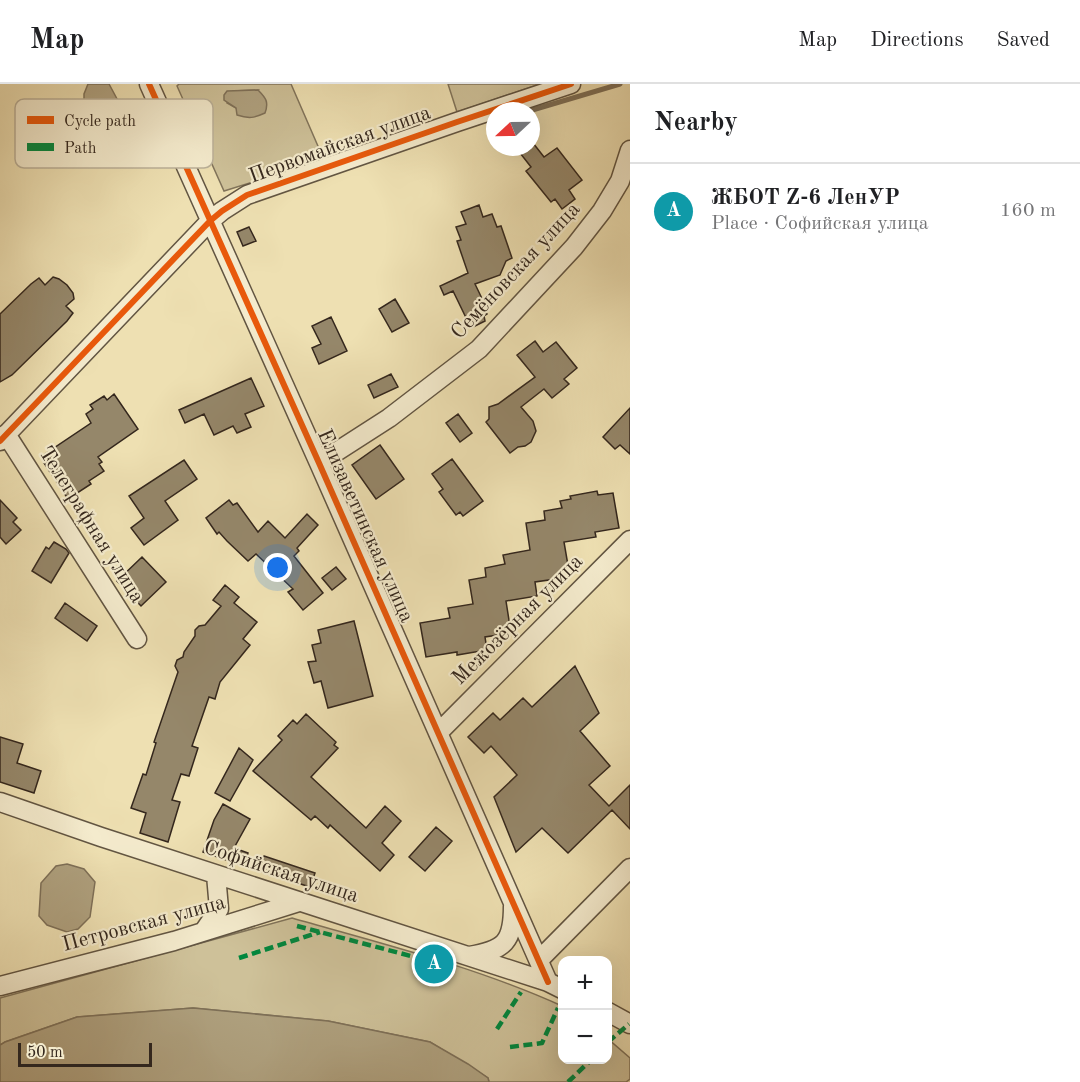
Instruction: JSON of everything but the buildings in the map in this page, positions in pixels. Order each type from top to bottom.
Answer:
[{"type":"street","name":"Елизаветинская улица","points":[[149,84],[156,99]]},
{"type":"street","name":"Первомайская улица","points":[[3,437],[210,221],[247,195],[571,84]]},
{"type":"street","name":"Семёновская улица","points":[[319,463],[388,418],[479,349],[574,247],[602,211],[620,181],[630,150]]},
{"type":"street","name":"Елизаветинская улица","points":[[186,168],[539,960],[555,986]]},
{"type":"street","name":"Телеграфная улица","points":[[3,437],[137,639]]},
{"type":"street","name":"Межозёрная улица","points":[[438,733],[630,540]]},
{"type":"street","name":"Софийская улица","points":[[0,802],[555,986]]},
{"type":"street","points":[[539,960],[630,868]]},
{"type":"street","points":[[204,931],[219,909],[216,875]]},
{"type":"street","name":"Петровская улица","points":[[0,986],[174,941],[299,902]]},
{"type":"street","points":[[467,956],[486,953],[499,947],[509,936],[513,923],[513,902]]},
{"type":"street","points":[[612,1014],[630,1024]]},
{"type":"shaded area","points":[[88,84],[109,84],[117,99],[84,99]]},
{"type":"shaded area","points":[[179,84],[291,84],[324,160],[224,191],[213,166],[213,99],[183,99],[177,86]],"holes":[[[258,90],[236,108],[227,103],[233,91]]]},
{"type":"shaded area","points":[[448,84],[540,84],[486,102],[457,112]]},
{"type":"shaded area","points":[[258,90],[265,98],[267,106],[265,113],[258,116],[237,115],[236,108],[224,100],[227,91]]},
{"type":"shaded area","points":[[67,864],[84,869],[95,882],[90,917],[78,929],[67,932],[47,925],[39,916],[41,883],[56,866]]},
{"type":"shaded area","points":[[292,918],[463,968],[558,1004],[558,1064],[612,1064],[612,1042],[630,1058],[630,1079],[626,1082],[489,1082],[488,1078],[430,1042],[328,1021],[193,1008],[77,1017],[0,1045],[0,998]]},
{"type":"shaded area","points":[[193,1008],[328,1021],[430,1042],[468,1064],[488,1078],[489,1082],[0,1082],[0,1045],[5,1042],[77,1017]]},
{"type":"waterway","points":[[540,108],[620,84]]},
{"type":"marked path","points":[[297,926],[445,965]]},
{"type":"marked path","points":[[239,958],[320,932]]},
{"type":"marked path","points":[[497,1029],[521,992]]},
{"type":"marked path","points":[[510,1047],[542,1043],[558,1008]]},
{"type":"marked path","points":[[612,1039],[629,1024]]},
{"type":"marked path","points":[[568,1082],[587,1064]]},
{"type":"cycle path","points":[[149,84],[156,99]]},
{"type":"cycle path","points":[[0,441],[210,221],[247,195],[571,84]]},
{"type":"cycle path","points":[[187,168],[548,982]]},
{"type":"place","name":"ЖБОТ Z-6 ЛенУР","points":[[434,964]]}]
